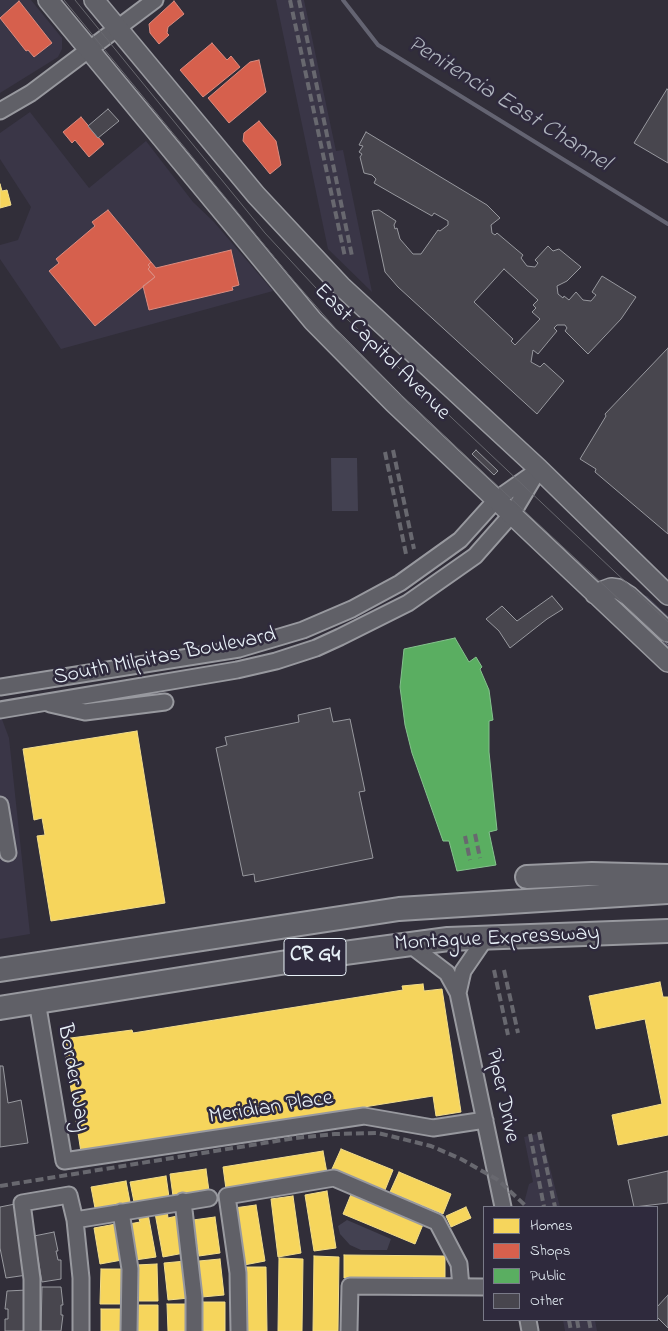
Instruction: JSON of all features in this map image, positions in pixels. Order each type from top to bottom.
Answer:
[{"type":"highway","points":[[527,878],[592,874],[668,876]]},
{"type":"highway","name":"Montague Expressway","points":[[0,970],[399,909],[668,892]]},
{"type":"highway","points":[[632,933],[668,917]]},
{"type":"highway","name":"Montague Expressway","points":[[0,1008],[409,944],[487,936],[668,931]]},
{"type":"main road","name":"East Capitol Avenue","points":[[48,0],[313,321],[394,403],[668,662]]},
{"type":"main road","name":"East Capitol Avenue","points":[[94,0],[278,221],[341,286],[539,469],[668,595]]},
{"type":"main road","points":[[595,594],[612,588],[618,589],[629,596],[668,632]]},
{"type":"street","points":[[0,111],[30,93],[155,0]]},
{"type":"street","name":"South Milpitas Boulevard","points":[[0,687],[239,649],[303,630],[352,609],[400,583],[460,540],[497,500],[539,469]]},
{"type":"street","name":"South Milpitas Boulevard","points":[[0,710],[236,670],[316,648],[392,611],[441,582],[475,556],[512,514],[539,469]]},
{"type":"street","points":[[44,702],[85,712],[165,702]]},
{"type":"street","points":[[0,806],[8,853]]},
{"type":"street","name":"Piper Drive","points":[[458,993],[463,971],[487,936]]},
{"type":"street","name":"Piper Drive","points":[[409,944],[447,973],[458,993],[504,1206]]},
{"type":"street","name":"Border Way","points":[[37,1002],[64,1161]]},
{"type":"street","name":"Meridian Place","points":[[64,1161],[364,1116],[433,1128],[485,1120]]},
{"type":"street","points":[[239,1331],[238,1273],[227,1196],[334,1178],[437,1222],[459,1264],[461,1287]]},
{"type":"street","points":[[32,1331],[32,1279],[22,1203],[69,1195],[75,1220],[81,1278],[80,1331]]},
{"type":"street","points":[[75,1220],[208,1198]]},
{"type":"street","points":[[183,1202],[194,1297],[194,1331]]},
{"type":"street","points":[[121,1212],[130,1269],[129,1331]]},
{"type":"street","points":[[349,1331],[350,1286],[483,1287]]},
{"type":"shaded area","points":[[0,0],[31,0],[62,38],[62,49],[58,57],[0,93]]},
{"type":"shaded area","points":[[276,0],[304,0],[336,151],[343,150],[372,292],[328,249]]},
{"type":"shaded area","points":[[30,112],[89,188],[146,141],[193,202],[214,222],[273,291],[61,349],[0,259],[0,245],[18,240],[31,207],[0,159],[0,133]]},
{"type":"shaded area","points":[[331,458],[357,458],[358,511],[332,511]]},
{"type":"shaded area","points":[[643,595],[647,596],[668,616],[668,653],[624,609],[628,604]]},
{"type":"shaded area","points":[[0,714],[9,738],[30,934],[0,939]]},
{"type":"shaded area","points":[[541,1133],[560,1206],[523,1206],[529,1184],[533,1182],[524,1137]]},
{"type":"shaded area","points":[[347,1220],[391,1239],[387,1250],[361,1250],[350,1245],[340,1234],[338,1226]]},
{"type":"shaded area","points":[[563,1321],[595,1321],[597,1331],[565,1331]]},
{"type":"building: Homes","points":[[0,184],[2,191],[7,190],[11,205],[0,208]]},
{"type":"building: Homes","points":[[137,731],[165,903],[51,921],[37,836],[45,835],[42,818],[34,820],[23,749]]},
{"type":"building: Homes","points":[[660,982],[663,997],[668,997],[668,1135],[618,1145],[612,1115],[662,1104],[645,1019],[596,1029],[589,996]]},
{"type":"building: Homes","points":[[423,984],[424,991],[442,989],[461,1112],[436,1116],[433,1096],[81,1152],[63,1039],[132,1030],[133,1033],[403,990],[402,986]]},
{"type":"building: Homes","points":[[341,1149],[393,1170],[385,1190],[332,1169]]},
{"type":"building: Homes","points":[[323,1151],[327,1173],[226,1189],[223,1167]]},
{"type":"building: Homes","points":[[206,1169],[209,1191],[173,1196],[170,1174]]},
{"type":"building: Homes","points":[[399,1172],[451,1194],[443,1214],[390,1192]]},
{"type":"building: Homes","points":[[166,1176],[169,1197],[134,1202],[130,1182]]},
{"type":"building: Homes","points":[[126,1181],[130,1202],[95,1208],[91,1187]]},
{"type":"building: Homes","points":[[327,1191],[336,1248],[314,1251],[305,1195]]},
{"type":"building: Homes","points":[[352,1192],[424,1222],[415,1244],[343,1214]]},
{"type":"building: Homes","points":[[293,1196],[301,1253],[278,1257],[271,1199]]},
{"type":"building: Homes","points":[[256,1205],[265,1261],[244,1265],[234,1208]]},
{"type":"building: Homes","points":[[466,1207],[471,1218],[451,1227],[446,1216]]},
{"type":"building: Homes","points":[[167,1210],[168,1218],[177,1216],[184,1253],[163,1257],[155,1213]]},
{"type":"building: Homes","points":[[148,1214],[156,1257],[135,1260],[129,1224],[140,1222],[138,1216]]},
{"type":"building: Homes","points":[[215,1217],[220,1253],[199,1256],[193,1220]]},
{"type":"building: Homes","points":[[116,1224],[122,1260],[100,1264],[94,1228]]},
{"type":"building: Homes","points":[[344,1255],[445,1256],[445,1278],[344,1278]]},
{"type":"building: Homes","points":[[314,1256],[339,1257],[338,1331],[313,1331]]},
{"type":"building: Homes","points":[[279,1258],[303,1259],[302,1331],[278,1331]]},
{"type":"building: Homes","points":[[220,1259],[224,1295],[202,1297],[199,1261]]},
{"type":"building: Homes","points":[[186,1261],[190,1298],[168,1300],[164,1263]]},
{"type":"building: Homes","points":[[157,1264],[158,1301],[136,1301],[136,1265]]},
{"type":"building: Homes","points":[[244,1267],[266,1267],[267,1331],[244,1331]]},
{"type":"building: Homes","points":[[101,1269],[123,1269],[122,1304],[100,1304]]},
{"type":"building: Homes","points":[[203,1302],[225,1302],[225,1331],[202,1331]]},
{"type":"building: Homes","points":[[167,1304],[190,1304],[190,1331],[168,1331]]},
{"type":"building: Homes","points":[[135,1305],[158,1305],[158,1331],[136,1331]]},
{"type":"building: Homes","points":[[101,1309],[123,1309],[122,1331],[101,1331]]},
{"type":"building: Shops","points":[[19,1],[52,43],[34,57],[28,50],[26,51],[0,18]]},
{"type":"building: Shops","points":[[174,1],[184,14],[168,27],[167,33],[169,35],[159,44],[150,33],[149,24]]},
{"type":"building: Shops","points":[[212,43],[227,60],[231,56],[240,67],[203,97],[180,70]]},
{"type":"building: Shops","points":[[259,60],[266,92],[229,123],[208,98],[250,62]]},
{"type":"building: Shops","points":[[81,117],[104,144],[89,157],[75,140],[72,143],[63,132]]},
{"type":"building: Shops","points":[[259,121],[276,141],[281,165],[270,174],[243,141],[244,133]]},
{"type":"building: Shops","points":[[108,210],[151,262],[148,265],[150,267],[148,269],[155,277],[95,326],[49,271],[59,263],[56,259],[95,226],[92,222]]},
{"type":"building: Shops","points":[[231,250],[239,285],[232,287],[233,290],[149,310],[143,286],[155,277],[148,269],[150,267],[148,265],[151,262],[156,268]]},
{"type":"building: Public","points":[[455,638],[469,662],[476,657],[482,667],[480,669],[489,690],[493,720],[489,721],[489,752],[497,830],[489,832],[496,865],[457,871],[449,841],[443,841],[412,753],[405,725],[400,687],[404,649]]},
{"type":"building: Other","points":[[668,90],[668,163],[634,143]]},
{"type":"building: Other","points":[[108,109],[119,121],[98,138],[88,126]]},
{"type":"building: Other","points":[[366,132],[487,205],[500,218],[491,225],[492,233],[495,235],[497,233],[523,255],[521,258],[527,266],[535,267],[538,263],[535,260],[548,246],[553,251],[559,249],[581,267],[567,281],[557,286],[558,294],[563,298],[564,296],[569,300],[576,292],[583,300],[591,301],[596,295],[592,292],[602,276],[636,297],[621,319],[588,354],[565,331],[567,328],[565,325],[557,325],[554,328],[557,331],[538,354],[533,350],[531,362],[540,367],[544,363],[564,381],[537,414],[398,287],[385,272],[372,211],[379,210],[396,221],[394,225],[395,229],[397,228],[400,239],[413,254],[421,254],[438,230],[440,231],[448,225],[448,221],[434,213],[432,216],[374,183],[376,179],[372,175],[364,173],[360,157],[362,154],[359,152],[363,146],[359,145]],"holes":[[[504,269],[538,300],[533,305],[536,308],[532,312],[540,319],[515,345],[511,341],[513,339],[474,302]]]},
{"type":"building: Other","points":[[668,348],[668,534],[595,472],[596,469],[580,459],[606,416],[605,414]]},
{"type":"building: Other","points":[[476,450],[498,471],[494,475],[472,454]]},
{"type":"building: Other","points":[[552,596],[563,609],[510,648],[499,631],[486,619],[502,606],[517,621]]},
{"type":"building: Other","points":[[330,708],[333,722],[350,719],[365,791],[359,792],[373,858],[255,882],[254,874],[243,876],[216,748],[227,745],[225,737],[299,722],[298,715]]},
{"type":"building: Other","points":[[0,1066],[3,1066],[8,1103],[21,1100],[28,1143],[0,1147]]},
{"type":"building: Other","points":[[668,1171],[668,1203],[634,1206],[628,1180]]},
{"type":"building: Other","points":[[15,1204],[27,1275],[6,1278],[0,1248],[0,1207]]},
{"type":"building: Other","points":[[54,1232],[58,1260],[61,1260],[61,1279],[42,1282],[34,1236]]},
{"type":"building: Other","points":[[42,1287],[61,1287],[63,1305],[61,1305],[61,1315],[63,1315],[61,1331],[41,1331]]},
{"type":"building: Other","points":[[27,1290],[28,1331],[5,1331],[5,1319],[8,1319],[8,1309],[5,1309],[7,1291]]},
{"type":"building: Other","points":[[668,1295],[668,1328],[658,1318],[658,1306]]},
{"type":"waterway","name":"Penitencia East Channel","points":[[343,0],[378,45],[668,224]]},
{"type":"tram line","points":[[64,0],[288,274],[342,336],[398,393],[668,645]]},
{"type":"tram line","points":[[75,0],[265,233],[328,301],[668,622]]},
{"type":"railway","points":[[290,0],[345,257]]},
{"type":"railway","points":[[299,0],[352,256]]},
{"type":"railway","points":[[393,450],[414,549]]},
{"type":"railway","points":[[385,452],[406,554]]},
{"type":"railway","points":[[475,834],[480,858]]},
{"type":"railway","points":[[465,836],[470,860]]},
{"type":"railway","points":[[494,970],[508,1035]]},
{"type":"railway","points":[[504,970],[518,1033]]},
{"type":"railway","points":[[539,1132],[555,1206]]},
{"type":"railway","points":[[0,1186],[295,1138],[335,1134],[378,1133],[431,1146],[461,1159],[498,1180],[526,1206]]},
{"type":"railway","points":[[530,1134],[544,1206]]},
{"type":"railway","points":[[569,1321],[571,1331]]},
{"type":"railway","points":[[577,1321],[579,1331]]},
{"type":"railway","points":[[589,1321],[591,1331]]}]
